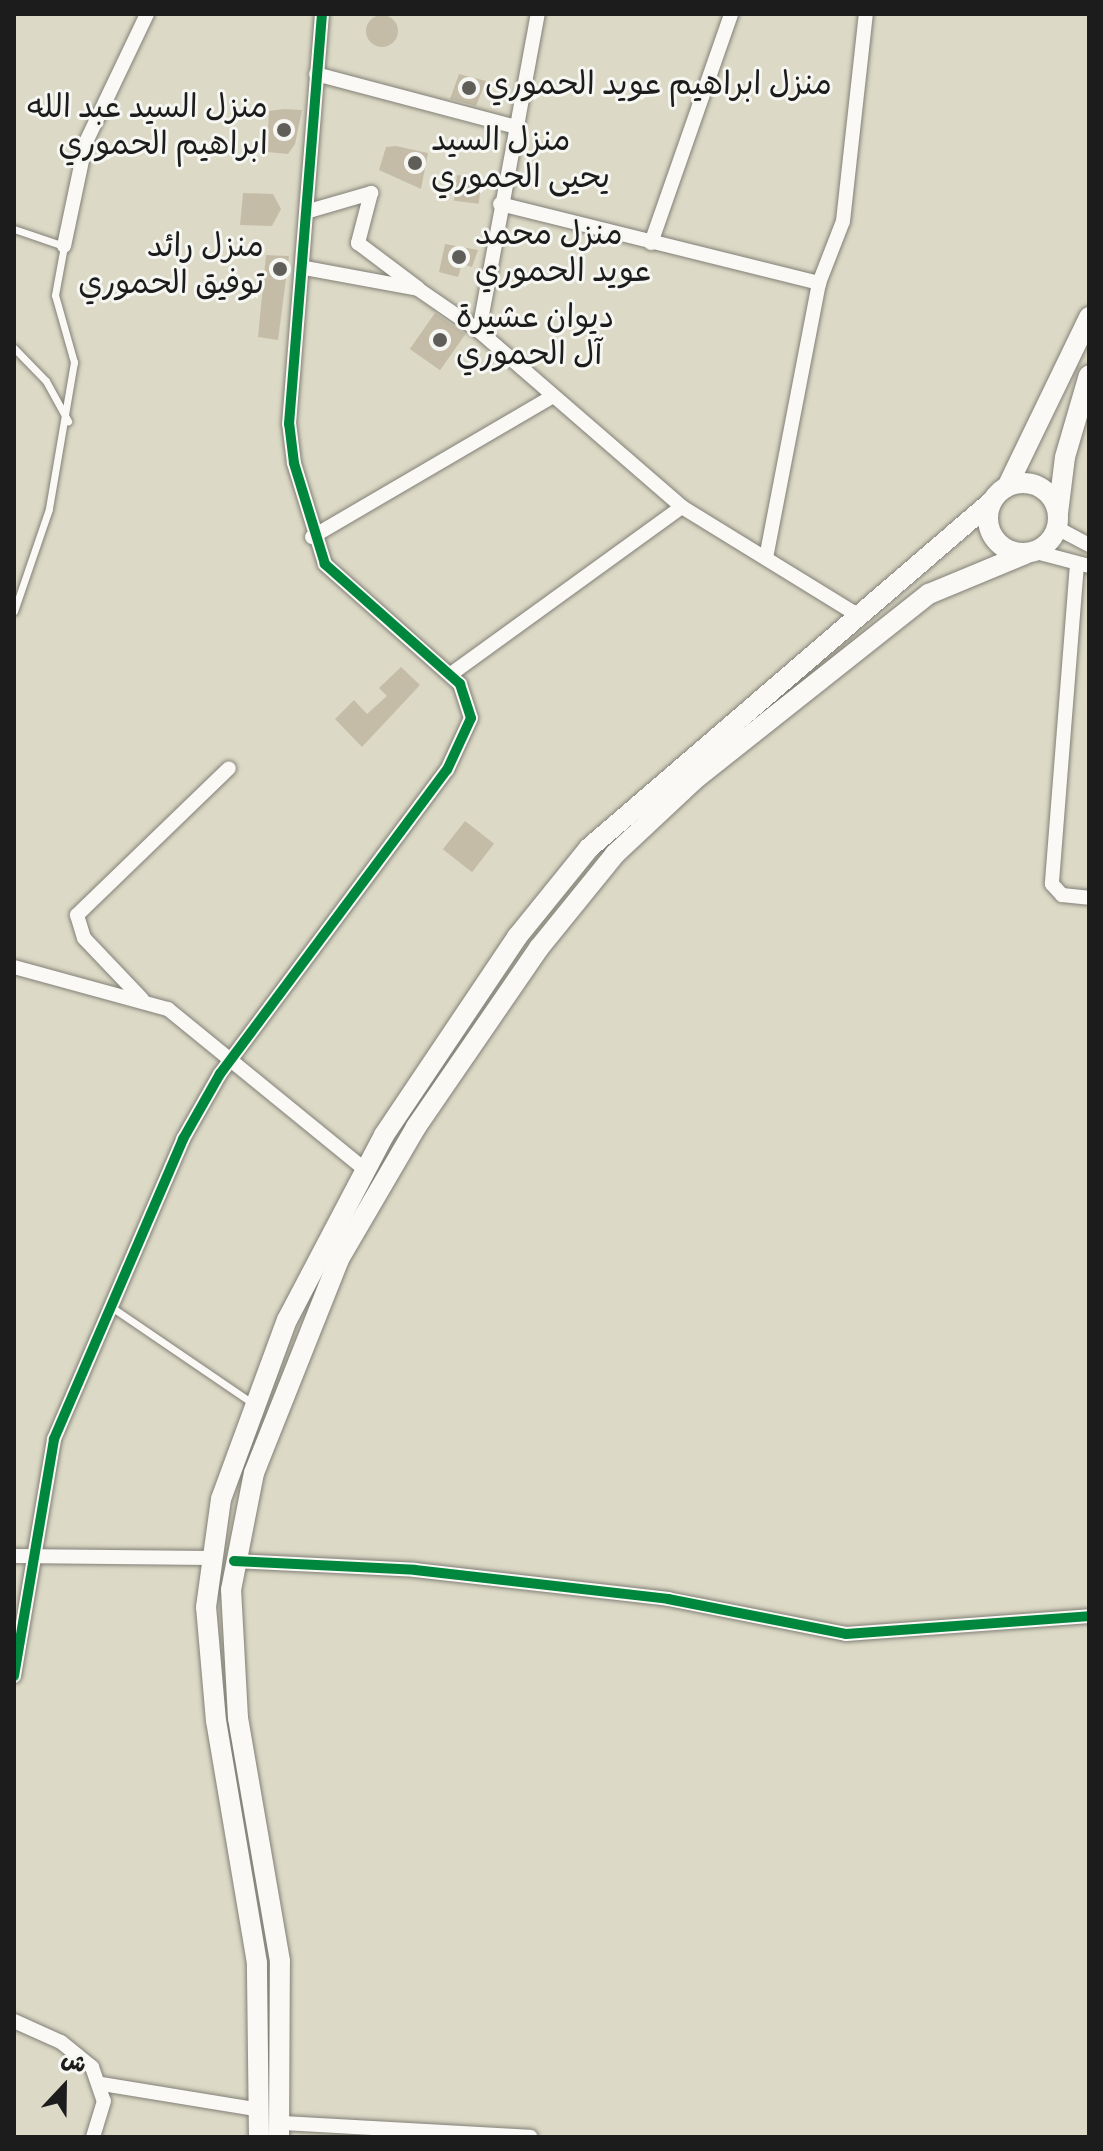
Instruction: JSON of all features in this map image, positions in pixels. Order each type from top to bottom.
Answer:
[{"type":"main road","points":[[259,2137],[257,1963],[207,1642],[210,1558],[252,1404],[363,1168],[494,970],[589,848],[1007,487],[1089,317]]},
{"type":"main road","points":[[280,2130],[280,1961],[231,1670],[234,1561],[254,1473],[300,1345],[346,1246],[395,1159],[567,909],[694,780],[851,652],[940,588],[1030,553],[1058,521],[1087,384]]},
{"type":"main road","points":[[1007,487],[1035,485],[1058,521]]},
{"type":"main road","points":[[991,502],[987,522],[996,542],[1030,553]]},
{"type":"street","points":[[64,246],[86,142],[147,14]]},
{"type":"street","points":[[14,1676],[31,1557],[54,1439],[108,1305],[193,1118],[232,1058],[460,751],[469,704],[451,674],[333,572],[312,537],[289,424],[305,268],[322,14]]},
{"type":"street","points":[[479,331],[500,204],[538,14]]},
{"type":"street","points":[[651,243],[731,14]]},
{"type":"street","points":[[766,558],[819,283],[845,213],[866,14]]},
{"type":"street","points":[[316,74],[516,127]]},
{"type":"street","points":[[309,211],[371,193],[358,243],[479,331],[550,398],[682,507],[859,616]]},
{"type":"street","points":[[500,204],[819,283]]},
{"type":"street","points":[[305,268],[418,289]]},
{"type":"street","points":[[312,537],[550,398]]},
{"type":"street","points":[[451,674],[682,507]]},
{"type":"street","points":[[1058,521],[1089,545]]},
{"type":"street","points":[[1030,553],[1083,565],[1052,884],[1062,895],[1089,898]]},
{"type":"street","points":[[142,999],[84,938],[77,915],[229,768]]},
{"type":"street","points":[[14,967],[142,999],[168,1009],[232,1058],[363,1168]]},
{"type":"street","points":[[14,1556],[210,1558]]},
{"type":"street","points":[[234,1561],[415,1570],[668,1599],[846,1634],[1089,1616]]},
{"type":"street","points":[[14,2021],[79,2055],[102,2084],[261,2110]]},
{"type":"street","points":[[93,2137],[102,2084]]},
{"type":"street","points":[[280,2130],[531,2137]]},
{"type":"lane","points":[[14,229],[64,246],[55,295],[74,362],[69,423],[14,611]]},
{"type":"lane","points":[[14,348],[46,381],[69,423]]},
{"type":"lane","points":[[108,1305],[252,1404]]},
{"type":"building","points":[[382,15],[393,20],[398,31],[393,42],[382,47],[371,42],[366,31],[371,20]]},
{"type":"building","name":"منزل ابراهيم عويد الحموري","points":[[459,74],[486,81],[476,106],[450,99]]},
{"type":"building","name":"منزل السيد عبد الله ابراهيم الحموري","points":[[302,110],[295,144],[288,154],[267,152],[269,111]]},
{"type":"building","points":[[396,146],[428,153],[421,189],[379,170],[386,147]]},
{"type":"building","points":[[457,175],[482,178],[479,204],[454,201]]},
{"type":"building","points":[[243,193],[273,194],[281,209],[272,226],[240,225]]},
{"type":"building","name":"منزل محمد عويد الحموري","points":[[445,244],[478,250],[472,267],[462,264],[458,277],[439,272]]},
{"type":"building","points":[[266,255],[289,256],[278,340],[258,337]]},
{"type":"building","name":"ديوان عشيرة آل الحموري","points":[[435,313],[465,334],[440,370],[410,349]]},
{"type":"building","points":[[401,667],[420,685],[362,747],[335,719],[354,700],[367,714],[387,696],[379,688]]},
{"type":"building","points":[[465,821],[494,844],[472,872],[443,849]]},
{"type":"cycle path","points":[[14,1676],[54,1439],[183,1139],[220,1074],[447,770],[471,718],[460,684],[325,564],[294,463],[289,424],[322,14]]},
{"type":"cycle path","points":[[234,1561],[415,1570],[668,1599],[846,1634],[1089,1616]]},
{"type":"place","name":"منزل ابراهيم عويد الحموري","points":[[469,88]]},
{"type":"place","name":"منزل السيد عبد الله ابراهيم الحموري","points":[[284,130]]},
{"type":"place","name":"منزل السيد يحيى الحموري","points":[[415,163]]},
{"type":"place","name":"منزل محمد عويد الحموري","points":[[459,257]]},
{"type":"place","name":"منزل رائد توفيق الحموري","points":[[280,269]]},
{"type":"place","name":"ديوان عشيرة آل الحموري","points":[[440,340]]}]
